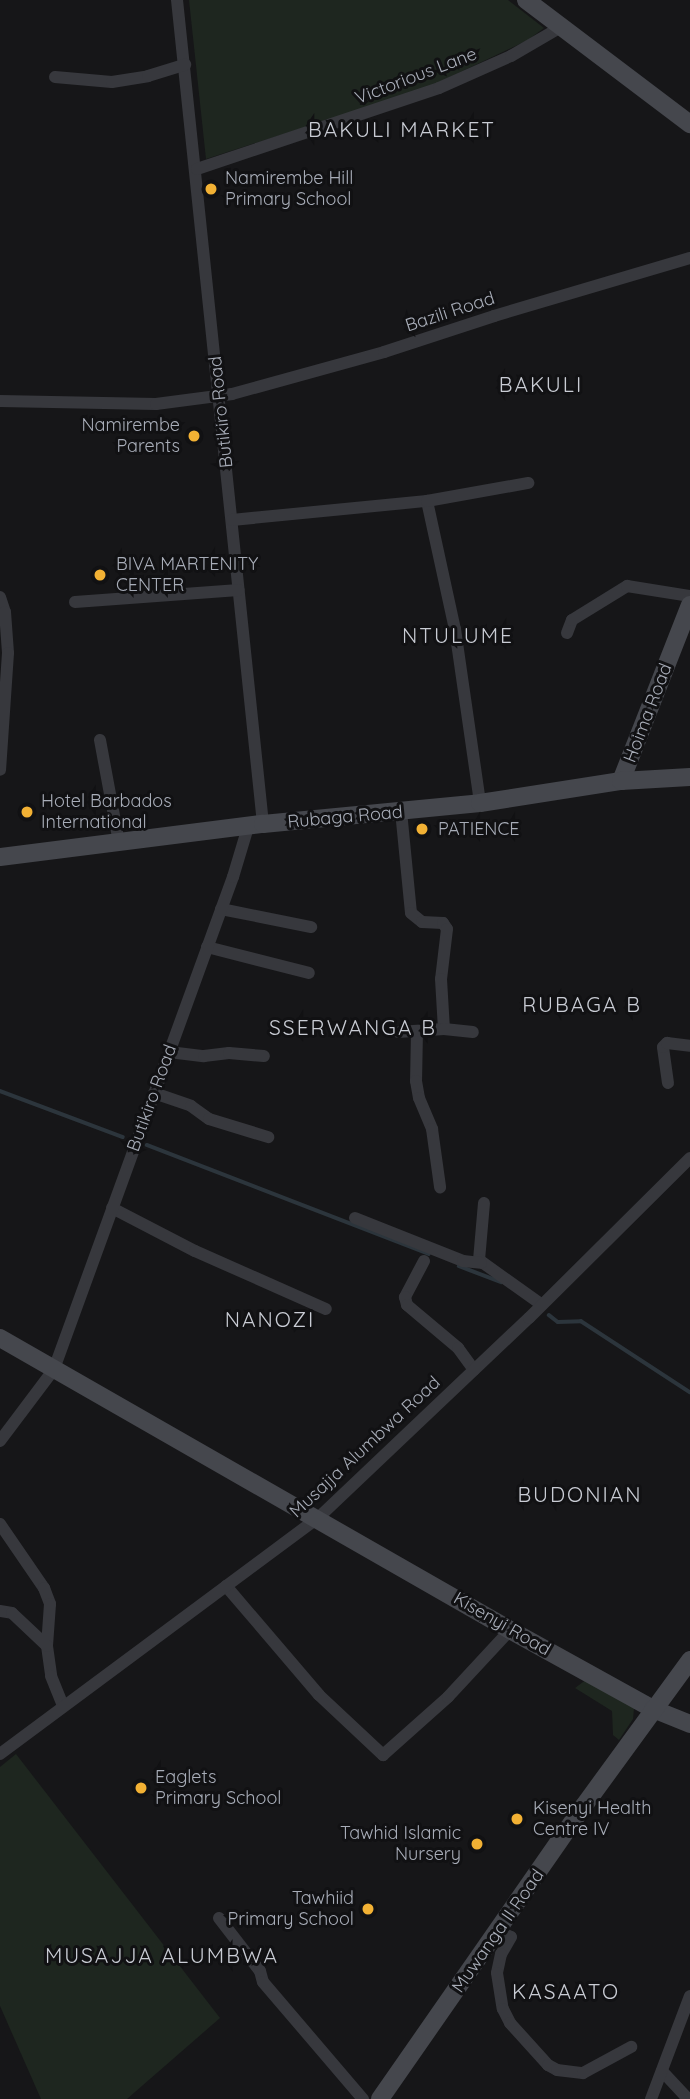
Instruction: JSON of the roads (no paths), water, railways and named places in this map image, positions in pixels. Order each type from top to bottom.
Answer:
[{"type":"main road","points":[[532,2],[690,124]]},
{"type":"main road","name":"Hoima Road","points":[[621,781],[690,605]]},
{"type":"main road","name":"Rubaga Road","points":[[0,857],[256,826],[480,803],[621,781],[690,777]]},
{"type":"main road","points":[[0,1338],[317,1519]]},
{"type":"main road","name":"Kisenyi Road","points":[[317,1519],[505,1635],[653,1709],[690,1724]]},
{"type":"main road","name":"Muwanga II Road","points":[[380,2099],[690,1660]]},
{"type":"street","name":"Butikiro Road","points":[[0,1441],[54,1369],[221,909],[256,826],[239,590],[197,169],[177,0]]},
{"type":"street","name":"Victorious Lane","points":[[197,169],[439,88],[512,56],[561,27]]},
{"type":"street","points":[[55,77],[112,82],[148,76],[185,65]]},
{"type":"street","name":"Bazili Road","points":[[0,401],[156,404],[220,396],[384,352],[494,316],[690,258]]},
{"type":"street","points":[[232,520],[427,501],[528,483]]},
{"type":"street","points":[[427,501],[455,629],[480,803]]},
{"type":"street","points":[[567,633],[572,620],[627,586],[690,596]]},
{"type":"street","points":[[75,601],[239,590]]},
{"type":"street","points":[[0,597],[5,612],[8,653],[0,770]]},
{"type":"street","points":[[100,740],[119,843]]},
{"type":"street","points":[[401,811],[411,913],[422,922],[443,923],[447,929],[441,979],[444,1029]]},
{"type":"street","points":[[221,909],[311,927]]},
{"type":"street","points":[[207,947],[309,973]]},
{"type":"street","points":[[398,1032],[444,1029],[473,1032]]},
{"type":"street","points":[[417,1031],[416,1081],[419,1098],[432,1129],[440,1187]]},
{"type":"street","points":[[668,1083],[663,1047],[667,1043],[690,1046]]},
{"type":"street","points":[[169,1052],[204,1056],[229,1053],[264,1056]]},
{"type":"street","points":[[154,1093],[191,1106],[209,1119],[268,1137]]},
{"type":"street","name":"Musajja Alumbwa Road","points":[[0,1754],[317,1519],[542,1305],[690,1158]]},
{"type":"street","points":[[481,1263],[484,1203]]},
{"type":"street","points":[[112,1208],[195,1251],[326,1309]]},
{"type":"street","points":[[355,1218],[463,1261],[481,1263],[542,1305]]},
{"type":"street","points":[[424,1261],[405,1297],[407,1304],[458,1348],[474,1370]]},
{"type":"street","points":[[0,1524],[44,1588],[50,1604],[47,1646],[51,1676],[63,1705]]},
{"type":"street","points":[[226,1586],[319,1695],[383,1755],[448,1697],[505,1635]]},
{"type":"street","points":[[0,1611],[12,1613],[47,1646]]},
{"type":"street","points":[[219,1918],[260,1970],[263,1982],[363,2099]]},
{"type":"street","points":[[498,1931],[511,1937],[501,1954],[497,1973],[503,2009],[510,2023],[548,2064],[557,2070],[581,2074],[631,2047]]},
{"type":"street","points":[[651,2099],[690,1996]]},
{"type":"street","points":[[662,2071],[688,2099]]},
{"type":"waterway","points":[[0,1091],[123,1137]]},
{"type":"waterway","points":[[147,1145],[429,1254]]},
{"type":"waterway","points":[[459,1266],[501,1282]]},
{"type":"waterway","points":[[549,1315],[558,1322],[581,1321],[690,1392]]},
{"type":"place","name":"Namirembe Hill Primary School","points":[[211,189]]},
{"type":"place","name":"Namirembe Parents","points":[[194,436]]},
{"type":"place","name":"BIVA MARTENITY CENTER","points":[[100,575]]},
{"type":"place","name":"Hotel Barbados International","points":[[27,812]]},
{"type":"place","name":"PATIENCE","points":[[422,829]]},
{"type":"place","name":"Eaglets Primary School","points":[[141,1788]]},
{"type":"place","name":"Kisenyi Health Centre IV","points":[[517,1819]]},
{"type":"place","name":"Tawhid Islamic Nursery","points":[[477,1844]]},
{"type":"place","name":"Tawhiid Primary School","points":[[368,1909]]},
{"type":"district","name":"BAKULI MARKET","points":[[402,129]]},
{"type":"district","name":"BAKULI","points":[[541,384]]},
{"type":"district","name":"NTULUME","points":[[458,635]]},
{"type":"district","name":"RUBAGA B","points":[[582,1004]]},
{"type":"district","name":"SSERWANGA B","points":[[353,1027]]},
{"type":"district","name":"NANOZI","points":[[270,1319]]},
{"type":"district","name":"BUDONIAN","points":[[580,1494]]},
{"type":"district","name":"MUSAJJA ALUMBWA","points":[[162,1955]]},
{"type":"district","name":"KASAATO","points":[[566,1991]]}]
